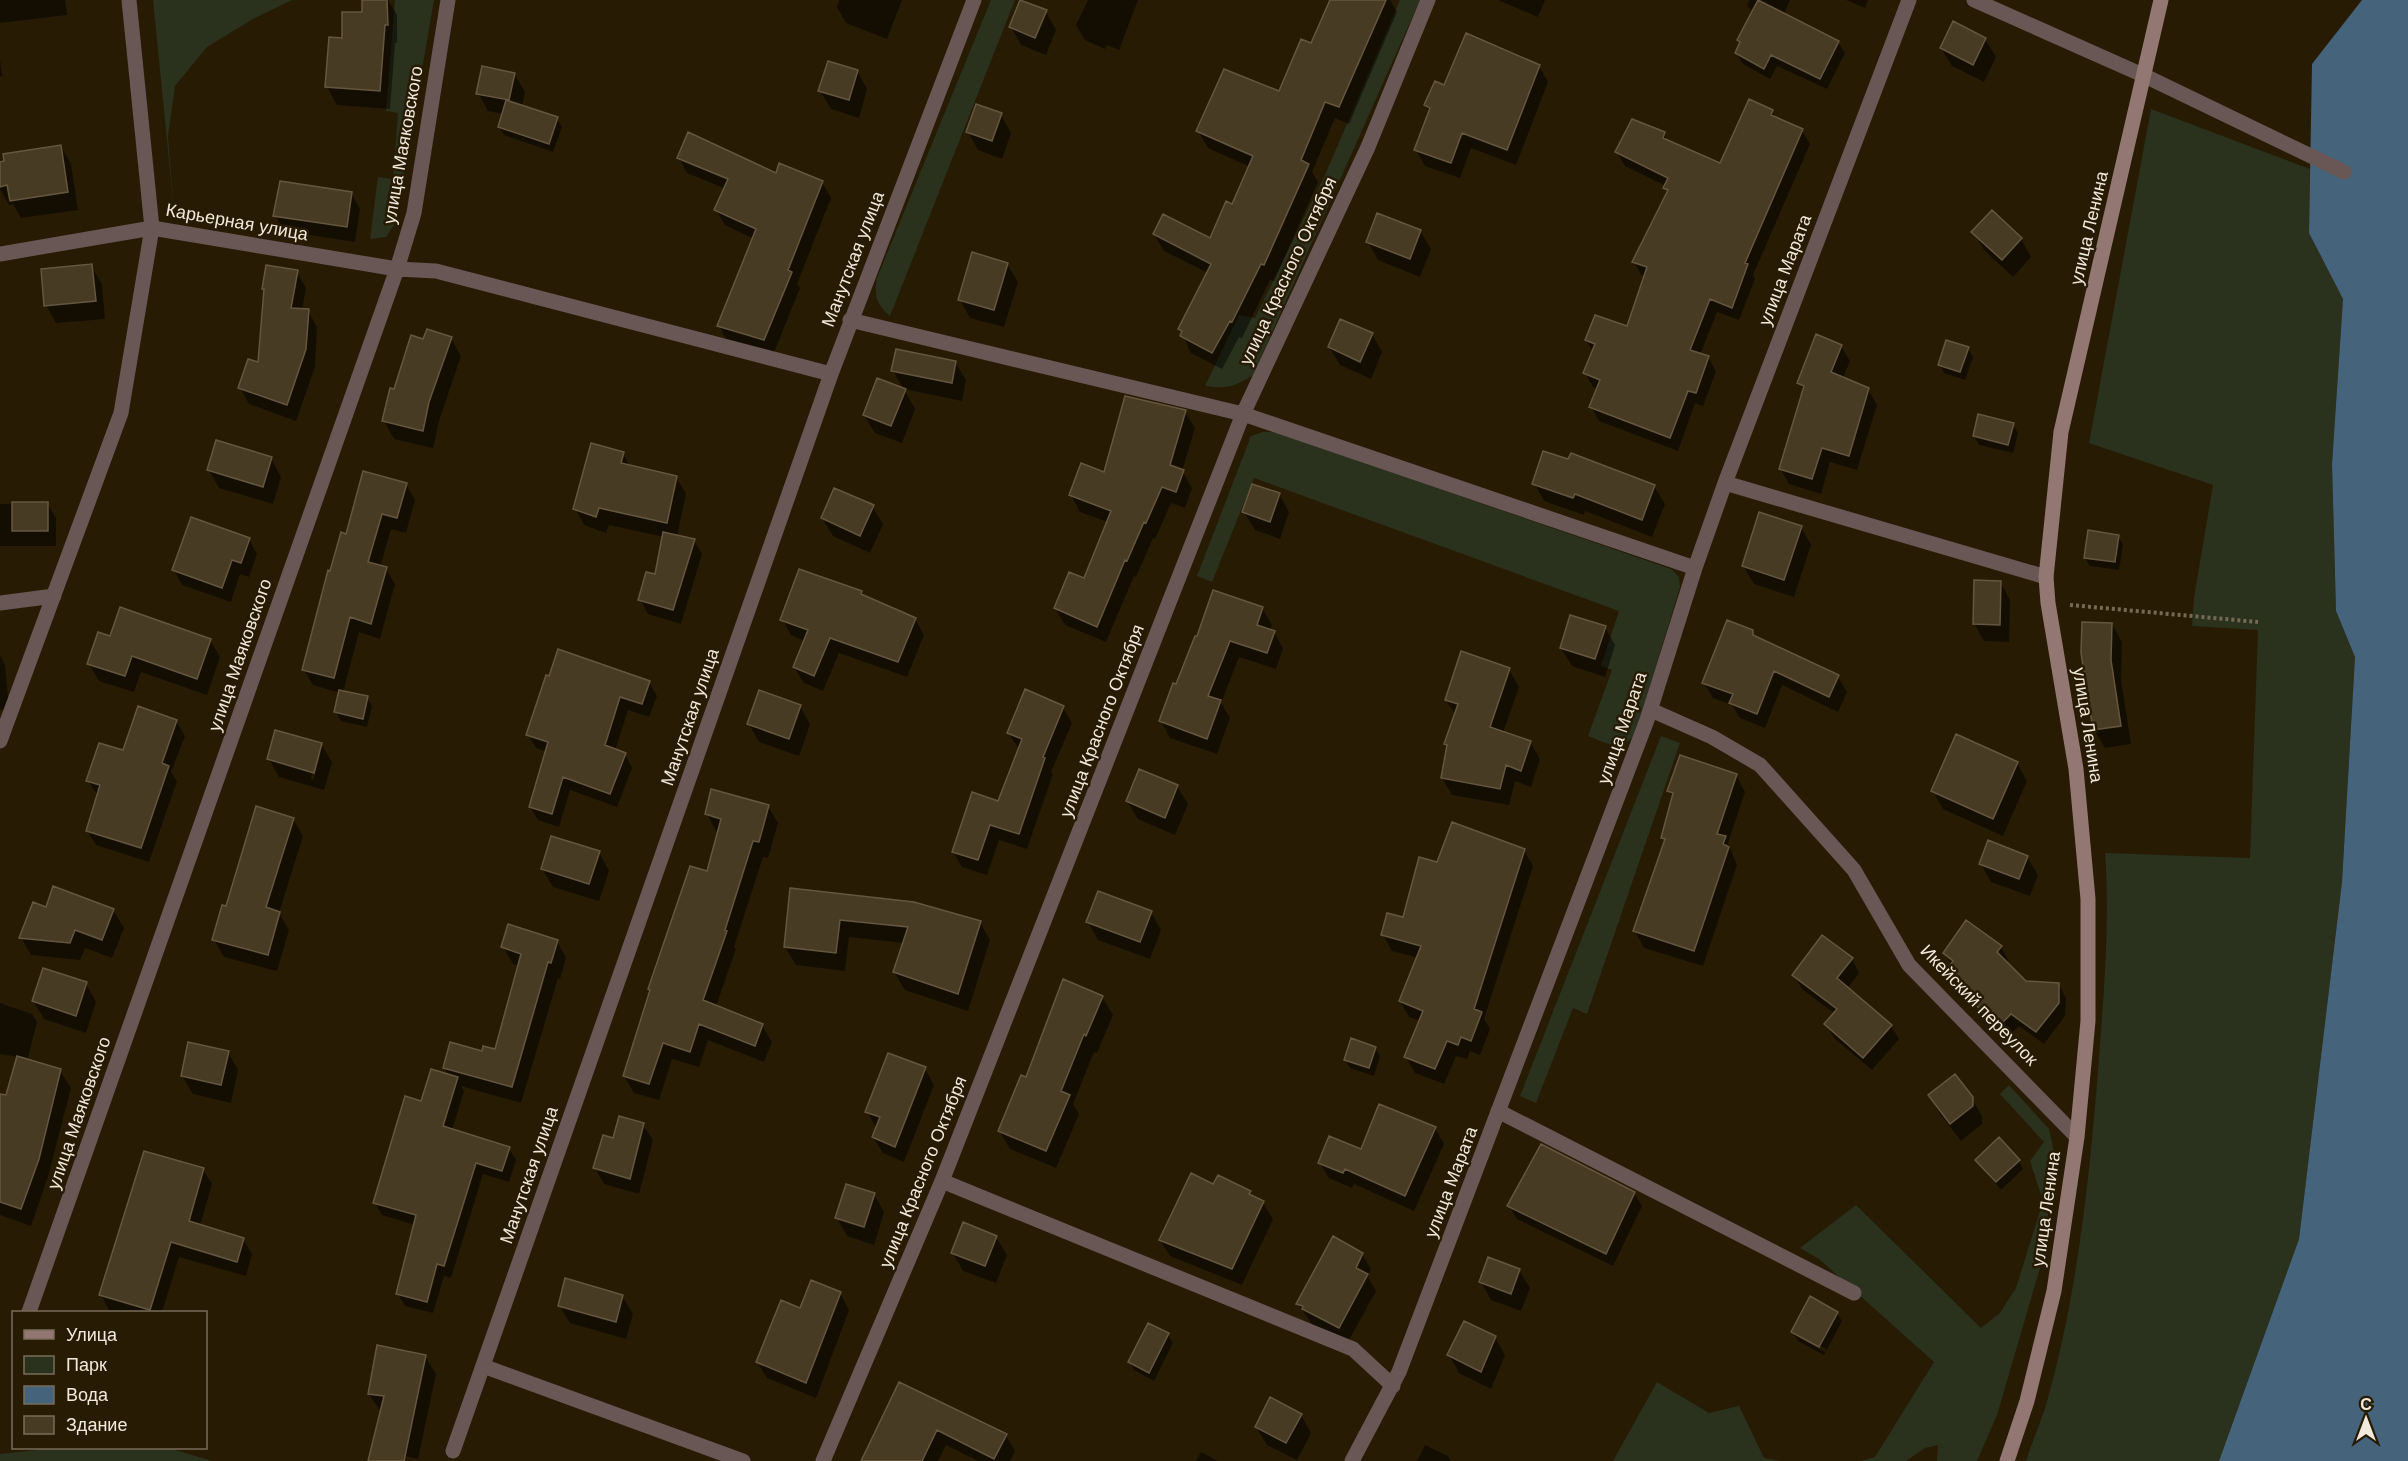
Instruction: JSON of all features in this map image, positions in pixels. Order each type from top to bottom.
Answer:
[{"type":"main road","name":"улица Ленина","points":[[2007,1461],[2027,1401],[2054,1291],[2077,1137],[2088,1021],[2088,898],[2076,769],[2048,603],[2046,577],[2061,432],[2145,76],[2160,0]]},
{"type":"street","points":[[0,741],[121,413],[152,228],[129,0]]},
{"type":"street","name":"улица Маяковского","points":[[29,1311],[397,269],[414,213],[448,0]]},
{"type":"street","name":"Манутская улица","points":[[453,1450],[850,320],[974,0]]},
{"type":"street","name":"улица Красного Октября","points":[[823,1461],[942,1180],[1243,414],[1368,147],[1428,0]]},
{"type":"street","name":"улица Марата","points":[[1352,1461],[1393,1386],[1498,1111],[1650,710],[1695,568],[1725,483],[1909,0]]},
{"type":"street","points":[[1974,0],[2145,76],[2344,172]]},
{"type":"street","name":"Карьерная улица","points":[[0,254],[152,228],[397,269],[436,271],[831,374]]},
{"type":"street","points":[[850,320],[1243,414],[1695,568]]},
{"type":"street","points":[[1725,483],[2046,577]]},
{"type":"street","points":[[0,603],[54,596]]},
{"type":"street","name":"Икейский переулок","points":[[1650,710],[1712,737],[1760,765],[1854,870],[1909,965],[2077,1137]]},
{"type":"street","points":[[1498,1111],[1854,1293]]},
{"type":"street","points":[[942,1180],[1353,1349],[1393,1386]]},
{"type":"street","points":[[483,1366],[743,1461]]},
{"type":"path","points":[[2048,603],[2258,622]]},
{"type":"green space","points":[[153,0],[292,0],[253,19],[207,47],[175,86],[168,136],[174,210]]},
{"type":"green space","points":[[395,0],[434,0],[394,225],[386,237],[370,239],[378,177],[393,179],[398,113],[386,111]]},
{"type":"green space","points":[[991,0],[1015,0],[890,316],[877,299],[877,278]]},
{"type":"green space","points":[[1400,0],[1420,0],[1253,375],[1230,386],[1205,386],[1239,315],[1255,318],[1325,175]]},
{"type":"green space","points":[[2151,109],[2310,169],[2309,233],[2343,299],[2332,464],[2336,611],[2355,657],[2342,882],[2299,1239],[2219,1461],[2026,1461],[2046,1405],[2057,1363],[2067,1320],[2081,1233],[2099,1058],[2104,981],[2107,930],[2105,853],[2250,858],[2258,630],[2192,626],[2194,598],[2213,485],[2089,443]]},
{"type":"green space","points":[[1263,432],[1275,432],[1671,569],[1679,577],[1680,587],[1635,735],[1618,745],[1607,744],[1588,736],[1612,670],[1601,666],[1619,611],[1254,478],[1212,582],[1197,576],[1251,436]]},
{"type":"green space","points":[[1661,736],[1680,743],[1587,1014],[1573,1008],[1536,1103],[1520,1096]]},
{"type":"green space","points":[[2009,1085],[2049,1129],[2056,1161],[2040,1268],[1997,1415],[1977,1461],[1937,1461],[1938,1445],[1925,1448],[1906,1461],[1861,1461],[1875,1457],[1934,1362],[1819,1259],[1800,1248],[1856,1205],[1981,1328],[2000,1313],[2016,1288],[2043,1201],[2030,1161],[2044,1142],[2000,1094]]},
{"type":"green space","points":[[1657,1382],[1709,1413],[1739,1406],[1764,1458],[1780,1461],[1613,1461]]},
{"type":"green space","points":[[45,1449],[172,1449],[212,1461],[0,1461],[0,1454]]},
{"type":"water","points":[[2362,0],[2408,0],[2408,1461],[2219,1461],[2299,1239],[2342,882],[2355,657],[2336,611],[2332,464],[2343,299],[2309,233],[2312,64]]},
{"type":"building","points":[[362,0],[387,0],[388,25],[385,25],[380,91],[325,87],[329,37],[342,38],[342,12],[362,12]]},
{"type":"building","points":[[1020,0],[1047,10],[1035,38],[1009,27]]},
{"type":"building","points":[[1330,0],[1386,0],[1339,107],[1325,102],[1301,160],[1309,164],[1264,265],[1261,264],[1232,322],[1230,321],[1212,353],[1180,336],[1182,331],[1178,329],[1211,264],[1153,234],[1163,214],[1210,238],[1226,201],[1232,204],[1253,156],[1196,131],[1224,69],[1279,91],[1301,39],[1311,43]]},
{"type":"building","points":[[1758,0],[1839,41],[1820,79],[1771,55],[1764,69],[1735,53],[1740,42],[1737,40]]},
{"type":"building","points":[[1953,21],[1986,38],[1973,65],[1940,48]]},
{"type":"building","points":[[1466,33],[1540,65],[1507,150],[1462,133],[1451,163],[1414,150],[1430,108],[1424,105],[1435,81],[1444,85]]},
{"type":"building","points":[[828,61],[858,70],[849,100],[818,91]]},
{"type":"building","points":[[482,66],[515,73],[509,100],[476,94]]},
{"type":"building","points":[[1749,99],[1773,110],[1771,115],[1803,129],[1745,263],[1748,264],[1732,308],[1710,299],[1690,350],[1709,356],[1696,393],[1688,391],[1670,438],[1589,407],[1600,380],[1583,373],[1595,344],[1585,340],[1595,315],[1627,326],[1647,267],[1632,262],[1668,190],[1663,188],[1668,178],[1615,152],[1632,119],[1665,132],[1663,138],[1720,163]]},
{"type":"building","points":[[506,100],[558,117],[549,144],[498,127]]},
{"type":"building","points":[[976,104],[1002,113],[992,141],[966,132]]},
{"type":"building","points":[[688,132],[776,173],[779,163],[823,181],[788,270],[792,272],[764,340],[717,326],[756,229],[714,210],[728,179],[677,158]]},
{"type":"building","points":[[61,145],[68,192],[10,201],[7,185],[0,187],[0,162],[4,161],[3,154]]},
{"type":"building","points":[[280,181],[352,192],[347,227],[273,216]]},
{"type":"building","points":[[1992,210],[2022,238],[2002,260],[1971,232]]},
{"type":"building","points":[[1377,213],[1421,230],[1410,259],[1366,242]]},
{"type":"building","points":[[972,252],[1008,263],[994,310],[958,300]]},
{"type":"building","points":[[92,264],[96,301],[44,306],[41,269]]},
{"type":"building","points":[[266,265],[298,270],[291,308],[309,309],[306,349],[287,405],[238,388],[248,359],[258,362],[264,289],[262,289]]},
{"type":"building","points":[[1340,319],[1373,333],[1360,362],[1328,347]]},
{"type":"building","points":[[427,329],[452,337],[429,402],[423,431],[382,421],[390,388],[394,389],[411,335],[423,339]]},
{"type":"building","points":[[1816,334],[1842,345],[1831,372],[1869,388],[1849,456],[1822,448],[1812,479],[1779,469],[1804,386],[1797,383]]},
{"type":"building","points":[[1946,340],[1969,347],[1960,372],[1938,365]]},
{"type":"building","points":[[896,349],[956,361],[952,383],[891,371]]},
{"type":"building","points":[[877,378],[906,389],[891,426],[863,415]]},
{"type":"building","points":[[1125,396],[1186,410],[1170,465],[1184,470],[1176,492],[1162,487],[1127,561],[1125,560],[1097,627],[1054,608],[1069,572],[1084,578],[1111,511],[1069,495],[1081,463],[1104,472]]},
{"type":"building","points":[[1978,414],[2014,423],[2008,445],[1973,436]]},
{"type":"building","points":[[216,440],[272,457],[263,487],[207,470]]},
{"type":"building","points":[[591,443],[624,452],[621,463],[677,476],[667,523],[599,508],[596,517],[573,509]]},
{"type":"building","points":[[1543,451],[1568,459],[1571,453],[1655,485],[1642,520],[1575,494],[1573,498],[1532,484]]},
{"type":"building","points":[[363,471],[407,483],[397,518],[382,514],[368,562],[387,567],[371,624],[350,617],[334,678],[302,670],[328,570],[330,571],[341,532],[346,534]]},
{"type":"building","points":[[1252,484],[1280,493],[1270,522],[1242,512]]},
{"type":"building","points":[[834,488],[874,505],[860,536],[821,518]]},
{"type":"building","points":[[12,502],[48,502],[48,531],[12,531]]},
{"type":"building","points":[[1759,512],[1802,526],[1784,580],[1742,566]]},
{"type":"building","points":[[191,517],[250,538],[241,563],[232,560],[222,588],[172,570]]},
{"type":"building","points":[[2088,530],[2119,535],[2115,562],[2084,558]]},
{"type":"building","points":[[663,532],[695,539],[673,610],[638,600],[646,572],[655,574]]},
{"type":"building","points":[[799,569],[862,591],[861,594],[916,618],[898,662],[830,638],[814,676],[793,667],[808,630],[780,620]]},
{"type":"building","points":[[1974,580],[2001,581],[2000,625],[1973,624]]},
{"type":"building","points":[[1213,590],[1263,607],[1257,625],[1275,631],[1267,653],[1230,641],[1208,696],[1221,700],[1207,739],[1159,721],[1173,683],[1176,684],[1195,636],[1197,636]]},
{"type":"building","points":[[120,607],[211,639],[197,679],[132,656],[125,676],[87,664],[98,632],[110,636]]},
{"type":"building","points":[[1570,615],[1606,626],[1595,659],[1560,648]]},
{"type":"building","points":[[1727,620],[1753,630],[1753,635],[1839,675],[1829,697],[1774,671],[1757,714],[1729,703],[1733,694],[1702,683]]},
{"type":"building","points":[[2082,622],[2112,623],[2111,660],[2121,726],[2093,730],[2081,653]]},
{"type":"building","points":[[558,649],[650,681],[642,704],[620,697],[605,745],[626,753],[610,794],[563,777],[552,814],[529,807],[548,742],[526,735],[546,675],[549,676]]},
{"type":"building","points":[[1461,651],[1510,668],[1490,727],[1531,741],[1521,771],[1506,765],[1500,789],[1441,778],[1447,745],[1444,744],[1458,704],[1445,700]]},
{"type":"building","points":[[1025,689],[1064,706],[1043,757],[1045,758],[1019,834],[990,825],[978,860],[952,852],[972,792],[998,801],[1022,739],[1007,733]]},
{"type":"building","points":[[339,690],[368,696],[363,719],[334,712]]},
{"type":"building","points":[[759,690],[801,705],[789,739],[747,724]]},
{"type":"building","points":[[138,706],[177,720],[162,763],[169,766],[141,848],[86,831],[100,785],[86,781],[99,743],[123,750]]},
{"type":"building","points":[[275,730],[322,743],[314,773],[267,759]]},
{"type":"building","points":[[1956,734],[2018,762],[1993,819],[1931,791]]},
{"type":"building","points":[[1680,755],[1737,774],[1717,834],[1726,836],[1723,844],[1729,847],[1694,951],[1633,931],[1665,839],[1661,838],[1673,793],[1667,791]]},
{"type":"building","points":[[1139,769],[1178,785],[1165,818],[1126,801]]},
{"type":"building","points":[[711,789],[769,805],[759,842],[753,841],[725,930],[727,931],[703,1000],[763,1024],[755,1046],[699,1024],[690,1052],[663,1043],[649,1084],[623,1076],[650,990],[648,989],[690,866],[707,871],[721,819],[705,814]]},
{"type":"building","points":[[256,806],[294,818],[266,907],[280,912],[268,955],[212,940],[222,905],[226,906]]},
{"type":"building","points":[[1452,822],[1525,849],[1474,1009],[1482,1012],[1471,1041],[1461,1037],[1458,1045],[1447,1041],[1435,1069],[1404,1057],[1423,1011],[1399,1001],[1421,946],[1381,935],[1387,913],[1403,917],[1419,857],[1437,862]]},
{"type":"building","points":[[551,836],[600,851],[589,884],[541,869]]},
{"type":"building","points":[[1988,840],[2028,856],[2019,879],[1979,864]]},
{"type":"building","points":[[53,886],[114,909],[102,940],[75,930],[70,943],[19,938],[33,902],[46,907]]},
{"type":"building","points":[[790,888],[914,902],[981,921],[958,994],[893,972],[908,927],[840,920],[836,953],[784,947]]},
{"type":"building","points":[[1098,891],[1152,911],[1140,942],[1086,922]]},
{"type":"building","points":[[1966,920],[2002,946],[1997,952],[2026,981],[2059,983],[2059,1003],[2036,1032],[2011,1014],[1998,1027],[1973,1002],[1978,998],[1944,973],[1953,961],[1943,953]]},
{"type":"building","points":[[508,924],[558,940],[551,963],[548,962],[512,1087],[443,1068],[450,1042],[482,1051],[483,1046],[495,1049],[521,954],[501,947]]},
{"type":"building","points":[[1822,935],[1853,958],[1837,978],[1892,1025],[1863,1058],[1824,1024],[1837,1009],[1792,975]]},
{"type":"building","points":[[43,968],[87,982],[76,1016],[32,1001]]},
{"type":"building","points":[[1063,979],[1103,996],[1086,1036],[1084,1034],[1061,1091],[1070,1095],[1046,1151],[998,1131],[1021,1075],[1026,1077]]},
{"type":"building","points":[[1351,1038],[1376,1047],[1369,1068],[1344,1060]]},
{"type":"building","points":[[188,1042],[229,1051],[221,1085],[181,1076]]},
{"type":"building","points":[[888,1053],[926,1067],[895,1147],[872,1137],[880,1117],[865,1112]]},
{"type":"building","points":[[17,1056],[61,1069],[39,1159],[21,1209],[0,1202],[0,1094],[6,1095]]},
{"type":"building","points":[[431,1069],[458,1077],[443,1126],[510,1147],[502,1171],[476,1163],[444,1266],[437,1264],[427,1302],[396,1294],[416,1215],[373,1203],[405,1096],[421,1101]]},
{"type":"building","points":[[1955,1074],[1973,1097],[1973,1106],[1950,1124],[1928,1095]]},
{"type":"building","points":[[1379,1104],[1436,1127],[1405,1196],[1345,1169],[1343,1173],[1318,1163],[1329,1136],[1361,1149]]},
{"type":"building","points":[[619,1116],[644,1123],[630,1179],[593,1168],[603,1135],[613,1138]]},
{"type":"building","points":[[1999,1137],[2020,1160],[1996,1182],[1975,1160]]},
{"type":"building","points":[[1541,1144],[1635,1192],[1606,1254],[1507,1206]]},
{"type":"building","points":[[144,1151],[204,1168],[189,1221],[244,1238],[237,1262],[171,1242],[150,1310],[99,1295]]},
{"type":"building","points":[[1191,1173],[1213,1184],[1218,1175],[1251,1191],[1249,1194],[1264,1201],[1232,1269],[1159,1240]]},
{"type":"building","points":[[846,1184],[875,1193],[864,1227],[835,1218]]},
{"type":"building","points":[[963,1222],[997,1236],[985,1266],[951,1253]]},
{"type":"building","points":[[1333,1236],[1363,1253],[1356,1268],[1368,1274],[1339,1328],[1296,1304]]},
{"type":"building","points":[[1488,1257],[1520,1269],[1511,1294],[1479,1282]]},
{"type":"building","points":[[565,1278],[623,1295],[616,1322],[558,1306]]},
{"type":"building","points":[[811,1280],[841,1292],[806,1383],[756,1362],[781,1300],[800,1308]]},
{"type":"building","points":[[1810,1296],[1838,1312],[1819,1347],[1791,1332]]},
{"type":"building","points":[[1464,1321],[1496,1336],[1481,1372],[1447,1355]]},
{"type":"building","points":[[1148,1323],[1169,1333],[1149,1373],[1128,1362]]},
{"type":"building","points":[[377,1345],[426,1355],[404,1461],[368,1461],[384,1396],[368,1394]]},
{"type":"building","points":[[899,1382],[1007,1434],[994,1459],[937,1430],[922,1461],[861,1461]]},
{"type":"building","points":[[1270,1397],[1302,1414],[1286,1443],[1255,1427]]}]
